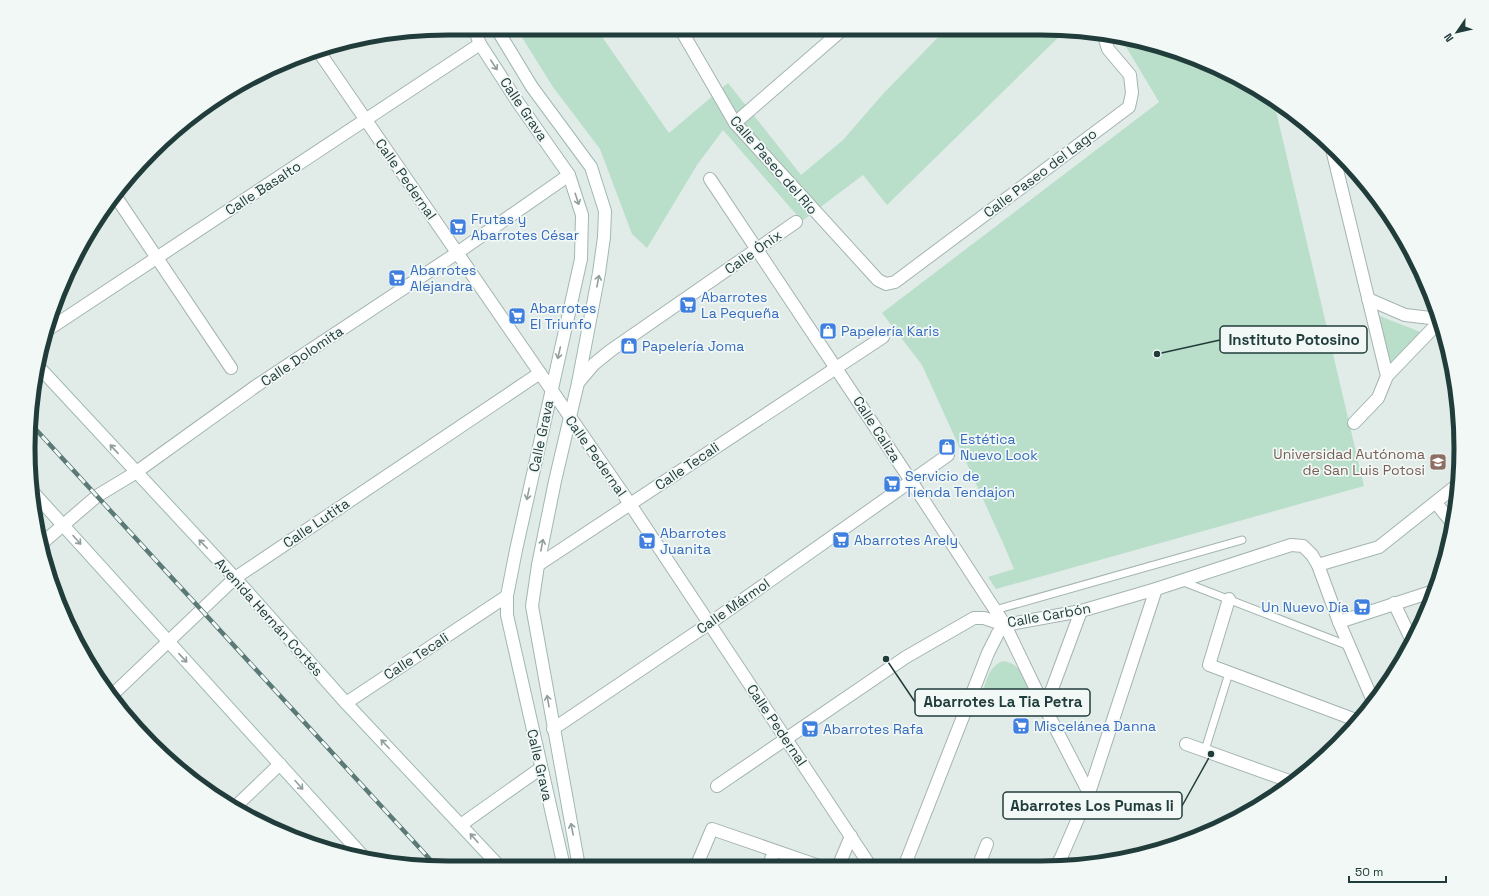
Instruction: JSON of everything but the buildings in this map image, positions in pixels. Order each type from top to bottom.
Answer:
[{"type":"street","name":"Calle Grava","points":[[477,35],[480,44],[569,175],[582,215],[581,259],[507,596],[507,615],[563,861]]},
{"type":"street","name":"Calle Grava","points":[[500,35],[532,87],[591,167],[605,211],[604,237],[599,273],[578,383],[569,418],[538,565],[532,606],[578,861]]},
{"type":"street","name":"Calle Paseo del Río","points":[[684,35],[735,123],[878,280],[886,284]]},
{"type":"street","points":[[735,123],[836,35]]},
{"type":"street","name":"Calle Paseo del Lago","points":[[886,284],[895,282],[1129,108],[1132,93],[1130,75],[1108,49],[1105,41]]},
{"type":"street","name":"Calle Basalto","points":[[54,326],[480,44]]},
{"type":"street","name":"Calle Pedernal","points":[[321,55],[540,373],[569,418],[630,504],[867,861]]},
{"type":"street","points":[[1334,157],[1388,376]]},
{"type":"street","name":"Calle Dolomita","points":[[46,540],[97,496],[135,473],[256,386],[457,253],[569,175]]},
{"type":"street","name":"Calle Caliza","points":[[710,179],[756,250],[836,367],[1005,625],[1045,708],[1089,793]]},
{"type":"street","points":[[118,200],[231,368]]},
{"type":"street","name":"Calle Ónix","points":[[578,383],[594,364],[610,352],[796,222]]},
{"type":"street","points":[[1368,299],[1405,315],[1433,319]]},
{"type":"street","points":[[1354,423],[1378,398],[1388,376],[1435,324]]},
{"type":"street","name":"Calle Tecali","points":[[538,565],[883,337]]},
{"type":"street","name":"Avenida Hernán Cortés","points":[[42,371],[135,473],[235,578],[346,703],[462,824],[495,861]]},
{"type":"street","name":"Calle Lutita","points":[[115,692],[235,578],[540,373]]},
{"type":"street","name":"Calle Mármol","points":[[553,729],[710,623],[948,455]]},
{"type":"street","points":[[1371,696],[1339,622],[1318,566],[1379,547],[1451,490]]},
{"type":"street","points":[[38,497],[357,851]]},
{"type":"street","points":[[1436,503],[1448,517]]},
{"type":"street","name":"Calle Carbón","points":[[717,786],[906,657],[964,622],[974,618],[984,618],[1005,625],[1081,611],[1156,589],[1291,545],[1302,546],[1312,555],[1318,566]]},
{"type":"street","points":[[1060,860],[1089,793],[1156,589]]},
{"type":"street","points":[[1339,622],[1428,593]]},
{"type":"street","name":"Calle Tecali","points":[[346,703],[507,596]]},
{"type":"street","points":[[1229,600],[1209,666],[1353,719]]},
{"type":"street","points":[[1394,604],[1409,635]]},
{"type":"street","points":[[1045,708],[1081,611]]},
{"type":"street","points":[[906,861],[988,653],[998,633],[1005,625]]},
{"type":"street","points":[[1186,744],[1286,780]]},
{"type":"street","points":[[238,804],[280,764]]},
{"type":"street","points":[[462,824],[541,768]]},
{"type":"street","points":[[699,861],[712,829],[803,861]]},
{"type":"street","points":[[841,861],[851,836]]},
{"type":"street","points":[[980,861],[987,844]]},
{"type":"street","points":[[770,861],[774,852]]},
{"type":"lane","points":[[995,610],[1242,540]]},
{"type":"lane","points":[[1181,581],[1350,646]]},
{"type":"lane","points":[[1205,750],[1230,673]]},
{"type":"green space","points":[[520,35],[601,35],[669,133],[728,83],[801,175],[843,140],[883,94],[940,35],[1060,36],[887,205],[863,175],[802,221],[723,130],[697,165],[647,248],[632,234],[600,149],[553,87]]},
{"type":"green space","points":[[1124,43],[1148,49],[1199,66],[1248,90],[1276,109],[1364,486],[996,589],[988,577],[1014,569],[922,365],[882,313],[1159,102]]},
{"type":"green space","points":[[1377,315],[1423,333],[1393,364],[1386,365]]},
{"type":"green space","points":[[1003,661],[1009,662],[1018,668],[1032,691],[1025,708],[982,694],[991,670]]},
{"type":"railway","points":[[36,429],[431,860]]},
{"type":"place","name":"Frutas y Abarrotes César","points":[[458,227]]},
{"type":"place","name":"Abarrotes Alejandra","points":[[397,278]]},
{"type":"place","name":"Abarrotes La Pequeña","points":[[688,305]]},
{"type":"place","name":"Abarrotes El Triunfo","points":[[517,316]]},
{"type":"place","name":"Papelería Karis","points":[[828,331]]},
{"type":"place","name":"Papelería Joma","points":[[629,346]]},
{"type":"place","name":"Instituto Potosino","points":[[1157,354]]},
{"type":"place","name":"Estética Nuevo Look","points":[[947,447]]},
{"type":"place","name":"Universidad Autónoma de San Luis Potosi","points":[[1438,462]]},
{"type":"place","name":"Servicio de Tienda Tendajon","points":[[892,484]]},
{"type":"place","name":"Abarrotes Arely","points":[[841,540]]},
{"type":"place","name":"Abarrotes Juanita","points":[[647,541]]},
{"type":"place","name":"Un Nuevo Día","points":[[1362,607]]},
{"type":"place","name":"Abarrotes La Tia Petra","points":[[886,659]]},
{"type":"place","name":"Miscelánea Danna","points":[[1021,726]]},
{"type":"place","name":"Abarrotes Rafa","points":[[810,729]]},
{"type":"place","name":"Abarrotes Los Pumas Ii","points":[[1211,754]]}]
